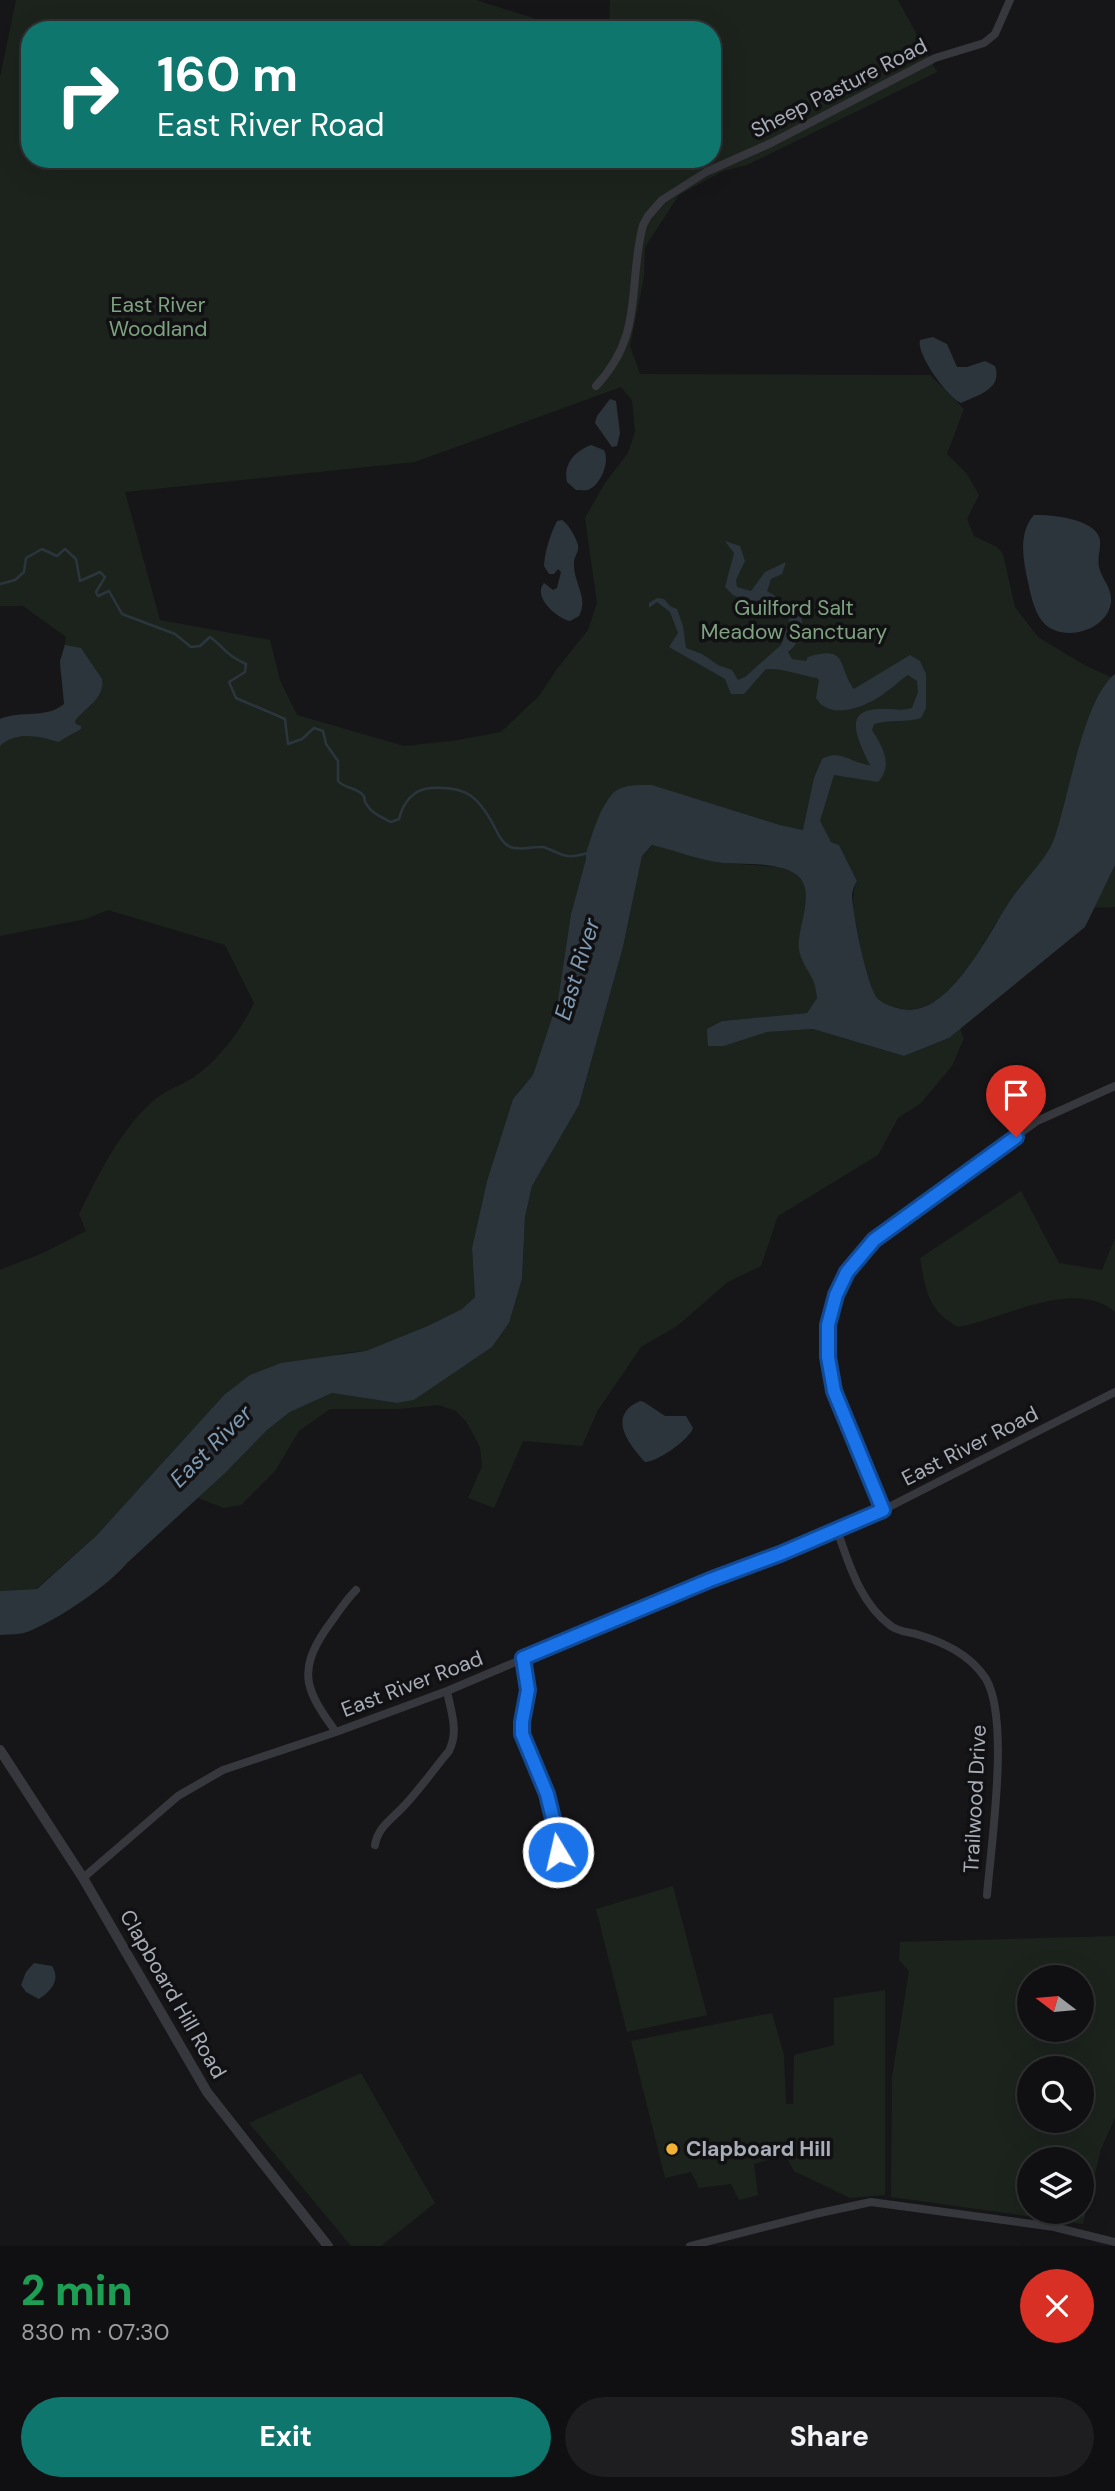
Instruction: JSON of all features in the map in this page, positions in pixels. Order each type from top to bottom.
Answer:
[{"type":"street","name":"Sheep Pasture Road","points":[[721,165],[771,143],[935,58],[984,43],[995,34],[1010,0]]},
{"type":"street","name":"Sheep Pasture Road","points":[[596,386],[624,345],[629,331],[640,236],[648,216],[662,200],[715,168]]},
{"type":"street","points":[[883,1510],[834,1391],[828,1357],[828,1325],[836,1295],[847,1272],[874,1240],[1037,1121],[1115,1086]]},
{"type":"street","name":"East River Road","points":[[83,1878],[178,1796],[223,1770],[336,1732],[447,1690],[837,1530],[883,1510],[1115,1392]]},
{"type":"street","name":"Trailwood Drive","points":[[837,1530],[856,1582],[869,1603],[892,1628],[937,1641],[968,1658],[986,1680],[997,1713],[998,1769],[987,1895]]},
{"type":"street","points":[[336,1732],[316,1705],[309,1687],[308,1663],[314,1647],[346,1600],[356,1590]]},
{"type":"street","points":[[523,1658],[528,1690],[522,1734],[547,1794],[558,1839],[558,1852]]},
{"type":"street","points":[[374,1845],[385,1824],[404,1806],[449,1751],[454,1741],[455,1727],[447,1690]]},
{"type":"street","name":"Clapboard Hill Road","points":[[0,1750],[83,1878],[206,2092],[328,2246]]},
{"type":"street","points":[[690,2246],[871,2202],[1054,2227],[1115,2242]]},
{"type":"green space","name":"Guilford Salt Meadow Sanctuary","points":[[16,0],[476,0],[542,21],[21,21],[21,168],[721,168],[721,21],[609,21],[610,0],[898,0],[937,72],[747,165],[723,171],[679,195],[645,247],[644,277],[630,346],[640,374],[930,375],[964,409],[947,454],[967,474],[979,495],[967,519],[974,536],[997,547],[1003,554],[1015,607],[1038,637],[1086,666],[1111,677],[1115,674],[1115,907],[1085,908],[997,921],[969,966],[945,994],[931,1004],[916,1009],[892,1007],[877,999],[872,992],[854,912],[853,896],[857,881],[839,845],[803,830],[652,785],[632,785],[606,801],[586,853],[571,914],[558,1000],[533,1075],[513,1099],[487,1181],[472,1248],[475,1297],[462,1309],[430,1325],[366,1351],[343,1353],[224,1395],[97,1535],[36,1589],[0,1591],[0,1270],[43,1253],[86,1231],[79,1214],[111,1154],[129,1127],[156,1098],[194,1077],[212,1062],[236,1034],[254,1003],[225,945],[108,910],[86,919],[0,936],[0,719],[42,713],[64,704],[60,665],[66,637],[23,606],[0,606],[0,77]],"holes":[[[621,387],[632,400],[635,432],[628,453],[605,483],[585,518],[597,603],[588,630],[539,696],[501,732],[452,741],[404,746],[297,715],[280,680],[270,640],[160,620],[125,492],[415,462]]]},
{"type":"green space","points":[[653,845],[715,862],[778,867],[793,872],[804,883],[806,899],[799,952],[816,981],[817,998],[807,1013],[721,1021],[724,1046],[767,1032],[813,1029],[904,1056],[949,1038],[960,1029],[964,1038],[952,1066],[921,1103],[898,1118],[878,1155],[778,1216],[761,1266],[728,1282],[677,1326],[641,1347],[598,1410],[582,1446],[523,1441],[494,1508],[468,1498],[482,1466],[480,1447],[466,1421],[456,1411],[438,1405],[399,1409],[330,1409],[299,1431],[275,1471],[241,1505],[224,1508],[198,1498],[267,1430],[290,1412],[332,1393],[397,1403],[414,1400],[492,1347],[509,1323],[522,1279],[525,1217],[532,1186],[579,1105],[623,947],[642,856]]},
{"type":"green space","points":[[1021,1191],[1059,1263],[1102,1270],[1115,1238],[1115,1312],[1099,1302],[1080,1298],[1038,1303],[958,1327],[940,1314],[926,1289],[920,1258]]},
{"type":"green space","points":[[673,1886],[707,2015],[627,2032],[596,1909]]},
{"type":"green space","points":[[1115,1936],[1115,2118],[1101,2149],[1094,2178],[1094,2147],[1017,2147],[1017,2215],[891,2197],[892,2077],[909,1971],[899,1960],[900,1942]]},
{"type":"green space","points":[[885,1990],[885,2195],[850,2198],[794,2171],[785,2155],[754,2164],[758,2195],[739,2200],[731,2184],[699,2188],[691,2172],[665,2178],[631,2041],[772,2013],[784,2055],[786,2104],[793,2104],[794,2055],[834,2045],[834,1998]]},
{"type":"green space","points":[[361,2073],[435,2203],[381,2246],[351,2246],[249,2123]]},
{"type":"water","points":[[933,337],[947,344],[957,367],[985,361],[995,366],[997,374],[992,386],[961,403],[955,399],[934,374],[923,355],[920,340]]},
{"type":"water","points":[[610,399],[616,401],[620,433],[617,446],[612,447],[595,423]]},
{"type":"water","points":[[591,445],[604,450],[606,461],[603,473],[593,487],[576,490],[567,482],[567,469],[575,455]]},
{"type":"water","points":[[1034,515],[1072,519],[1091,527],[1097,533],[1100,540],[1100,572],[1110,592],[1111,602],[1103,619],[1095,626],[1076,633],[1065,633],[1047,626],[1039,617],[1023,556],[1026,530]]},
{"type":"water","points":[[562,520],[571,530],[578,545],[574,570],[582,596],[582,609],[579,616],[570,621],[553,612],[541,595],[544,583],[553,590],[557,588],[561,572],[558,569],[554,574],[549,574],[544,566],[552,532],[557,521]]},
{"type":"water","name":"East River","points":[[725,541],[740,546],[745,561],[736,580],[737,587],[751,591],[765,572],[786,562],[782,574],[771,579],[767,591],[801,612],[800,634],[796,644],[788,652],[792,659],[806,661],[808,657],[830,653],[840,660],[854,689],[910,655],[920,661],[926,674],[926,708],[921,718],[874,724],[872,730],[885,756],[883,776],[878,782],[834,775],[820,821],[831,842],[839,845],[857,881],[852,894],[855,918],[869,981],[878,999],[902,1009],[920,1008],[936,1001],[966,970],[1012,898],[1053,842],[1085,728],[1104,687],[1115,674],[1115,865],[1085,927],[949,1038],[904,1056],[813,1029],[767,1032],[724,1046],[708,1046],[707,1029],[722,1021],[807,1013],[817,998],[799,947],[806,893],[804,885],[798,876],[778,867],[715,862],[652,845],[642,856],[623,947],[579,1105],[532,1186],[525,1217],[522,1279],[509,1323],[492,1347],[414,1400],[397,1403],[332,1393],[290,1412],[267,1430],[225,1473],[95,1592],[39,1627],[24,1633],[0,1635],[0,1591],[37,1589],[97,1535],[224,1395],[250,1375],[281,1363],[366,1351],[430,1325],[462,1309],[475,1297],[472,1248],[487,1181],[513,1099],[533,1075],[558,1000],[571,914],[586,853],[598,818],[613,793],[627,786],[652,785],[803,830],[814,778],[822,759],[835,755],[870,765],[856,728],[861,714],[870,710],[912,708],[918,692],[917,681],[908,675],[870,702],[850,709],[830,709],[816,698],[817,678],[766,669],[744,694],[731,694],[725,679],[669,647],[678,633],[670,612],[657,602],[649,608],[649,603],[657,598],[664,599],[677,609],[686,648],[732,670],[738,680],[781,645],[790,618],[733,595],[725,587],[734,553]]},
{"type":"water","points":[[65,645],[81,648],[102,679],[97,697],[75,721],[81,729],[58,742],[20,737],[0,746],[0,719],[42,713],[64,704],[60,661]]},
{"type":"water","points":[[640,1401],[665,1416],[686,1416],[693,1428],[672,1450],[645,1462],[627,1439],[622,1422],[630,1407]]},
{"type":"water","points":[[34,1963],[52,1966],[55,1971],[51,1989],[39,1999],[26,1992],[21,1985],[26,1972]]},
{"type":"waterway","points":[[0,584],[15,580],[24,572],[26,558],[42,549],[57,556],[65,549],[76,559],[80,581],[100,572],[105,577],[96,592],[98,596],[109,591],[122,614],[175,634],[191,647],[200,646],[210,637],[230,655],[246,664],[245,672],[229,682],[236,698],[285,719],[288,744],[302,739],[314,728],[323,731],[326,744],[338,761],[338,781],[360,792],[369,808],[377,815],[391,822],[399,819],[406,802],[419,791],[431,788],[453,789],[476,800],[500,838],[510,847],[543,847],[568,856],[589,853]]},
{"type":"place","name":"Clapboard Hill","points":[[672,2149]]},
{"type":"route","points":[[558,1852],[558,1839],[547,1794],[522,1734],[528,1690],[523,1658],[883,1510],[834,1391],[828,1357],[828,1325],[836,1295],[847,1272],[874,1240],[1016,1137]]},
{"type":"park label","name":"East River Woodland","points":[[158,317]]}]
